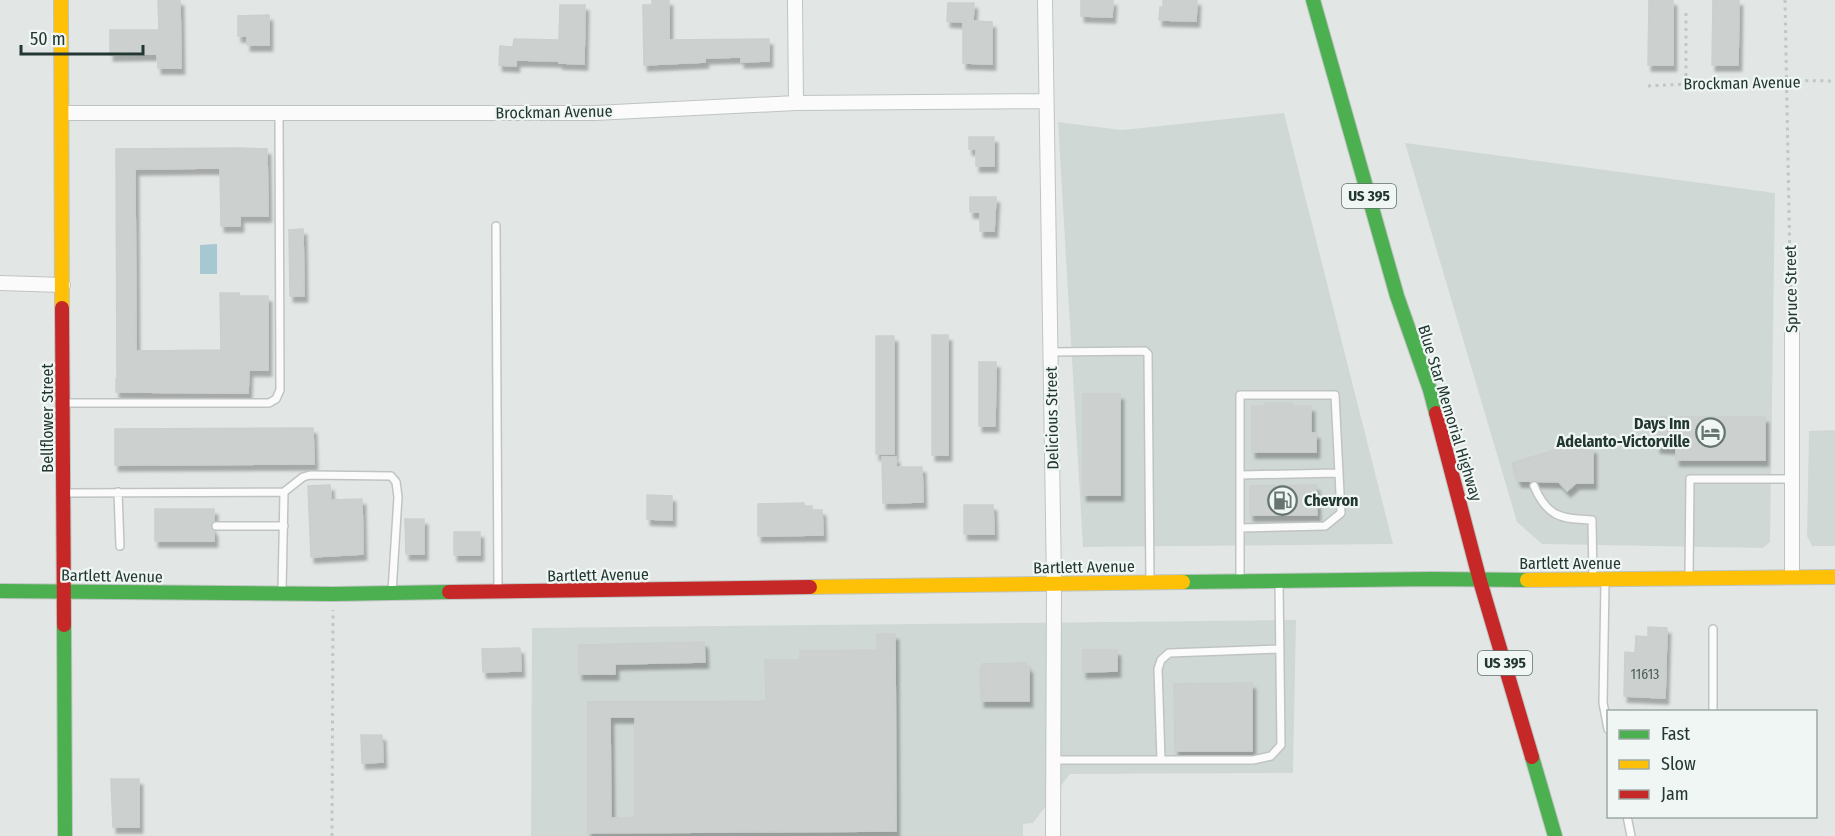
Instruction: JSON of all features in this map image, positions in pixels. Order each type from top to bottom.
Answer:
[{"type":"main road","name":"Bellflower Street","points":[[61,0],[65,836]]},
{"type":"main road","name":"Blue Star Memorial Highway","points":[[1313,0],[1397,296],[1430,390],[1480,581],[1555,836]]},
{"type":"main road","name":"Bartlett Avenue","points":[[0,591],[392,594],[1432,579],[1480,581],[1835,577]]},
{"type":"street","points":[[795,0],[796,103]]},
{"type":"street","name":"Delicious Street","points":[[1045,0],[1054,584],[1053,836]]},
{"type":"street","name":"Brockman Avenue","points":[[62,112],[596,112],[796,103],[1046,101]]},
{"type":"street","points":[[0,283],[63,285]]},
{"type":"street","name":"Spruce Street","points":[[1791,333],[1791,577]]},
{"type":"lane","points":[[63,403],[269,403],[276,399],[280,390],[279,112]]},
{"type":"lane","points":[[496,226],[498,593]]},
{"type":"lane","points":[[1050,352],[1145,351],[1148,354],[1150,583]]},
{"type":"lane","points":[[1240,528],[1325,526],[1341,513],[1335,395],[1240,395],[1241,475],[1240,528],[1240,582]]},
{"type":"lane","points":[[1241,475],[1339,473]]},
{"type":"lane","points":[[64,493],[284,492],[303,477],[310,475],[390,476],[396,482],[398,497],[392,594]]},
{"type":"lane","points":[[1689,578],[1690,479],[1791,479]]},
{"type":"lane","points":[[1534,486],[1552,513],[1570,520],[1592,520],[1599,579],[1603,703],[1607,724]]},
{"type":"lane","points":[[118,492],[120,546]]},
{"type":"lane","points":[[282,594],[284,492]]},
{"type":"lane","points":[[216,526],[284,526]]},
{"type":"lane","points":[[1053,760],[1253,760],[1271,756],[1281,745],[1280,581]]},
{"type":"lane","points":[[1713,629],[1713,710]]},
{"type":"lane","points":[[1161,760],[1158,669],[1161,660],[1169,653],[1280,649]]},
{"type":"lane","points":[[1627,818],[1631,836]]},
{"type":"path","name":"Spruce Street","points":[[1785,0],[1791,333]]},
{"type":"path","points":[[1686,13],[1686,84]]},
{"type":"path","name":"Brockman Avenue","points":[[1648,86],[1835,81]]},
{"type":"path","points":[[332,836],[333,594]]},
{"type":"shaded area","points":[[1284,113],[1393,544],[1083,547],[1058,122],[1122,130]]},
{"type":"shaded area","points":[[1405,143],[1775,193],[1770,542],[1763,548],[1542,544],[1517,522]]},
{"type":"shaded area","points":[[1835,430],[1835,546],[1812,546],[1807,536],[1809,431]]},
{"type":"shaded area","points":[[1296,620],[1293,773],[1070,774],[1033,823],[1023,824],[1023,836],[531,836],[532,628]]},
{"type":"water","points":[[217,244],[217,274],[200,274],[200,245]]},
{"type":"building","points":[[158,0],[180,0],[181,68],[158,68],[157,54],[110,55],[110,30],[159,30]]},
{"type":"building","points":[[652,0],[669,0],[669,40],[769,39],[769,61],[741,62],[741,57],[705,58],[705,62],[644,65],[643,5],[652,5]]},
{"type":"building","points":[[1081,0],[1113,0],[1112,17],[1081,16]]},
{"type":"building","points":[[1163,0],[1197,0],[1196,21],[1159,20]]},
{"type":"building","points":[[1649,0],[1673,0],[1673,65],[1648,65]]},
{"type":"building","points":[[1713,0],[1739,0],[1738,65],[1712,65]]},
{"type":"building","points":[[948,3],[974,3],[973,21],[992,22],[992,64],[963,63],[963,22],[947,21]]},
{"type":"building","points":[[560,5],[585,5],[584,64],[516,60],[516,66],[499,65],[500,46],[513,47],[514,39],[559,40]]},
{"type":"building","points":[[269,15],[269,45],[247,45],[247,36],[238,36],[238,16]]},
{"type":"building","points":[[969,137],[994,137],[994,166],[976,166],[976,149],[969,149]]},
{"type":"building","points":[[116,149],[267,149],[268,216],[240,216],[240,226],[221,226],[220,168],[135,169],[136,351],[221,350],[220,293],[239,293],[239,296],[268,296],[268,370],[249,370],[248,393],[116,392]]},
{"type":"building","points":[[970,197],[996,197],[994,231],[980,231],[980,212],[970,212]]},
{"type":"building","points":[[303,229],[304,296],[290,296],[289,230]]},
{"type":"building","points":[[932,335],[948,335],[948,455],[932,455]]},
{"type":"building","points":[[876,336],[894,336],[894,454],[876,454]]},
{"type":"building","points":[[979,362],[996,362],[995,426],[979,426]]},
{"type":"building","points":[[1083,394],[1120,394],[1120,495],[1083,495]]},
{"type":"building","points":[[1265,403],[1311,406],[1311,433],[1316,433],[1316,452],[1252,452],[1252,406],[1265,406]]},
{"type":"building","name":"Days Inn Adelanto-Victorville","points":[[1657,417],[1765,417],[1765,460],[1676,460],[1676,448],[1657,447]]},
{"type":"building","points":[[313,428],[314,464],[115,465],[115,429]]},
{"type":"building","points":[[1561,448],[1593,448],[1593,483],[1576,483],[1567,491],[1559,482],[1518,481],[1512,463]]},
{"type":"building","points":[[882,457],[896,457],[896,467],[922,467],[923,502],[883,503]]},
{"type":"building","points":[[330,485],[331,500],[362,499],[363,554],[311,557],[308,486]]},
{"type":"building","name":"Chevron","points":[[1316,485],[1317,515],[1250,515],[1250,486]]},
{"type":"building","points":[[647,495],[672,496],[672,520],[647,519]]},
{"type":"building","points":[[804,503],[804,506],[812,506],[812,510],[822,510],[823,535],[758,536],[758,504]]},
{"type":"building","points":[[964,505],[993,505],[994,534],[964,534]]},
{"type":"building","points":[[155,509],[214,509],[214,521],[210,525],[214,531],[214,541],[155,541]]},
{"type":"building","points":[[405,519],[424,519],[424,554],[406,554]]},
{"type":"building","points":[[454,532],[480,532],[480,555],[454,555]]},
{"type":"building","points":[[1648,627],[1667,628],[1665,698],[1624,696],[1625,652],[1635,653],[1636,636],[1648,637]]},
{"type":"building","points":[[877,634],[895,634],[896,831],[588,833],[588,702],[766,701],[765,660],[800,660],[800,651],[877,650]],"holes":[[[610,717],[635,717],[635,818],[611,818]]]},
{"type":"building","points":[[704,642],[705,662],[615,664],[615,674],[579,674],[579,645]]},
{"type":"building","points":[[520,648],[521,671],[483,672],[482,649]]},
{"type":"building","points":[[1083,650],[1117,650],[1117,671],[1083,672]]},
{"type":"building","points":[[1026,663],[1026,667],[1029,667],[1029,701],[981,701],[980,668],[982,664]]},
{"type":"building","points":[[1252,683],[1252,751],[1175,751],[1174,684]]},
{"type":"building","points":[[361,735],[382,735],[383,762],[362,763]]},
{"type":"building","points":[[111,779],[139,779],[139,827],[113,827]]},
{"type":"traffic: fast","points":[[1313,0],[1397,296],[1436,413]]},
{"type":"traffic: fast","points":[[1183,582],[1527,580]]},
{"type":"traffic: fast","points":[[0,591],[333,594],[449,592]]},
{"type":"traffic: fast","points":[[64,625],[65,836]]},
{"type":"traffic: fast","points":[[1532,757],[1555,836]]},
{"type":"traffic: slow","points":[[61,0],[62,308]]},
{"type":"traffic: slow","points":[[1527,580],[1835,577]]},
{"type":"traffic: slow","points":[[810,587],[1183,582]]},
{"type":"traffic: jam","points":[[62,308],[64,625]]},
{"type":"traffic: jam","points":[[1436,413],[1480,581],[1532,757]]},
{"type":"traffic: jam","points":[[449,592],[810,587]]},
{"type":"place","name":"Days Inn Adelanto-Victorville","points":[[1711,432]]},
{"type":"place","name":"Chevron","points":[[1283,500]]}]
